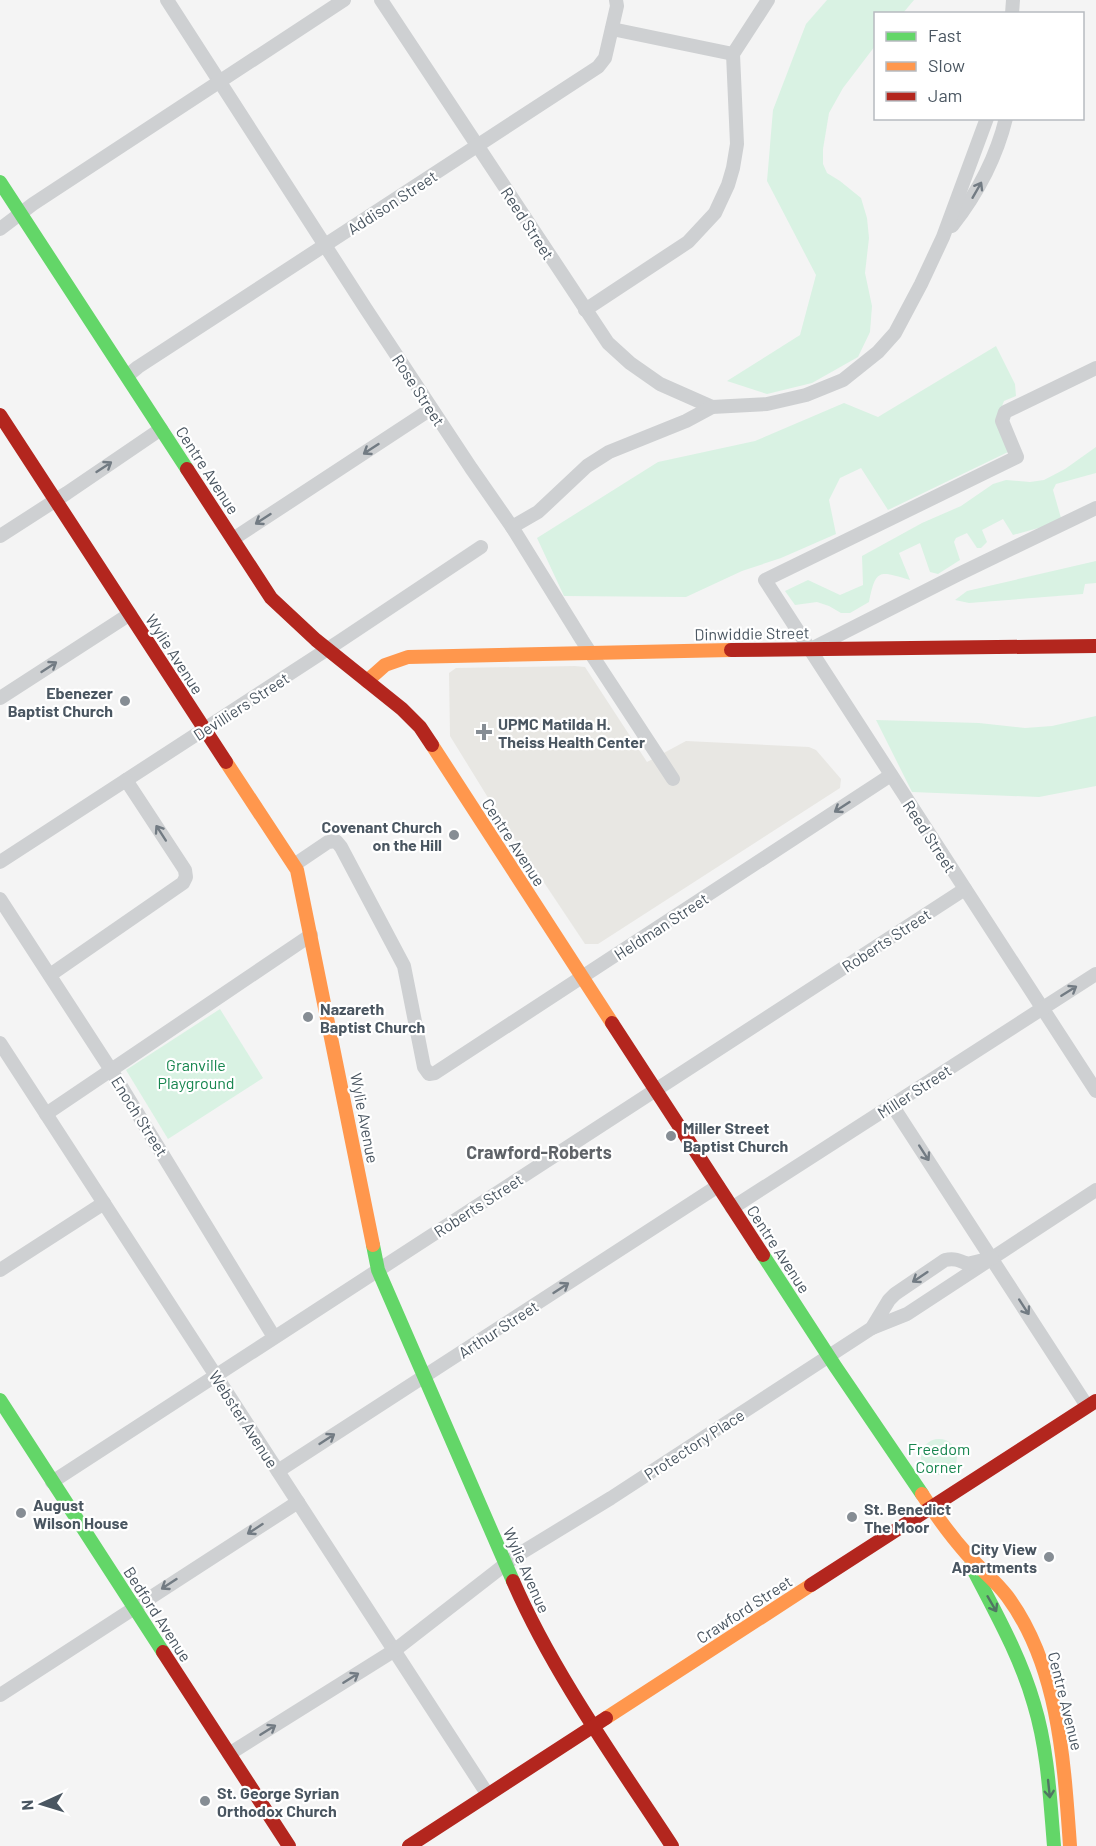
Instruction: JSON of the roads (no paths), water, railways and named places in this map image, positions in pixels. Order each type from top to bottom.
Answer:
[{"type":"street","name":"Rose Street","points":[[167,0],[471,468],[512,527],[672,779]]},
{"type":"street","points":[[0,229],[42,198],[344,0]]},
{"type":"street","name":"Reed Street","points":[[381,0],[608,342],[630,363],[660,384],[712,407]]},
{"type":"street","name":"Addison Street","points":[[127,376],[598,68],[605,58],[617,6],[616,0]]},
{"type":"street","points":[[585,310],[688,242],[715,213],[728,185],[737,144],[733,54],[768,0]]},
{"type":"street","points":[[612,29],[733,54]]},
{"type":"street","points":[[512,527],[538,512],[587,466],[609,452],[686,421],[712,407],[767,404],[806,395],[843,380],[878,352],[895,333],[943,237],[986,120]]},
{"type":"street","points":[[943,237],[977,191],[990,166],[1006,120]]},
{"type":"street","name":"Centre Avenue","points":[[0,182],[271,598],[328,650],[366,668],[420,727],[732,1208],[931,1508],[964,1552],[1016,1607],[1028,1628],[1044,1670],[1065,1774],[1070,1846]]},
{"type":"street","name":"Reed Street","points":[[1096,368],[1005,412],[1002,421],[1017,457],[765,580],[1096,1091]]},
{"type":"street","points":[[233,539],[432,408]]},
{"type":"street","name":"Wylie Avenue","points":[[2,421],[297,870],[378,1270],[531,1622],[594,1726],[672,1846]]},
{"type":"street","points":[[0,536],[161,429]]},
{"type":"street","points":[[810,649],[1096,508]]},
{"type":"street","name":"Devilliers Street","points":[[0,862],[328,650],[481,547]]},
{"type":"street","points":[[0,698],[130,614]]},
{"type":"street","name":"Dinwiddie Street","points":[[366,668],[408,657],[590,652],[1096,646]]},
{"type":"street","name":"Dinwiddie Street","points":[[366,668],[389,651],[408,657]]},
{"type":"street","name":"Heldman Street","points":[[294,865],[328,843],[336,841],[341,847],[404,966],[424,1067],[429,1074],[435,1073],[891,776]]},
{"type":"street","points":[[50,975],[183,883],[186,877],[185,870],[126,780]]},
{"type":"street","name":"Roberts Street","points":[[52,1482],[965,889]]},
{"type":"street","name":"Enoch Street","points":[[0,899],[111,1070],[274,1338]]},
{"type":"street","points":[[46,1114],[311,935]]},
{"type":"street","name":"Miller Street","points":[[732,1208],[1096,974]]},
{"type":"street","name":"Webster Avenue","points":[[0,1044],[488,1795]]},
{"type":"street","points":[[892,1105],[992,1258],[1092,1403]]},
{"type":"street","name":"Arthur Street","points":[[278,1471],[718,1186]]},
{"type":"street","points":[[872,1328],[901,1317],[1096,1190]]},
{"type":"street","points":[[0,1270],[104,1203]]},
{"type":"street","points":[[951,1258],[967,1264],[992,1258]]},
{"type":"street","points":[[951,1258],[963,1269],[962,1279]]},
{"type":"street","name":"Protectory Place","points":[[229,1754],[395,1650],[516,1556],[611,1498],[872,1328],[895,1294],[951,1258]]},
{"type":"street","points":[[889,1300],[889,1310],[892,1315],[901,1317]]},
{"type":"street","name":"Crawford Street","points":[[410,1846],[1092,1403]]},
{"type":"street","name":"Bedford Avenue","points":[[2,1409],[289,1846]]},
{"type":"street","points":[[0,1695],[298,1502]]},
{"type":"street","name":"Centre Avenue","points":[[964,1552],[1007,1634],[1034,1703],[1048,1775],[1054,1846]]},
{"type":"place","name":"Ebenezer Baptist Church","points":[[125,701]]},
{"type":"place","name":"UPMC Matilda H. Theiss Health Center","points":[[484,732]]},
{"type":"place","name":"Covenant Church on the Hill","points":[[454,835]]},
{"type":"place","name":"Nazareth Baptist Church","points":[[308,1017]]},
{"type":"place","name":"Miller Street Baptist Church","points":[[671,1136]]},
{"type":"place","name":"August Wilson House","points":[[21,1513]]},
{"type":"place","name":"St. Benedict The Moor","points":[[852,1517]]},
{"type":"place","name":"City View Apartments","points":[[1049,1557]]},
{"type":"place","name":"St. George Syrian Orthodox Church","points":[[205,1801]]},
{"type":"district","name":"Crawford-Roberts","points":[[539,1152]]},
{"type":"park label","name":"Granville Playground","points":[[196,1073]]},
{"type":"park label","name":"Freedom Corner","points":[[939,1457]]}]
